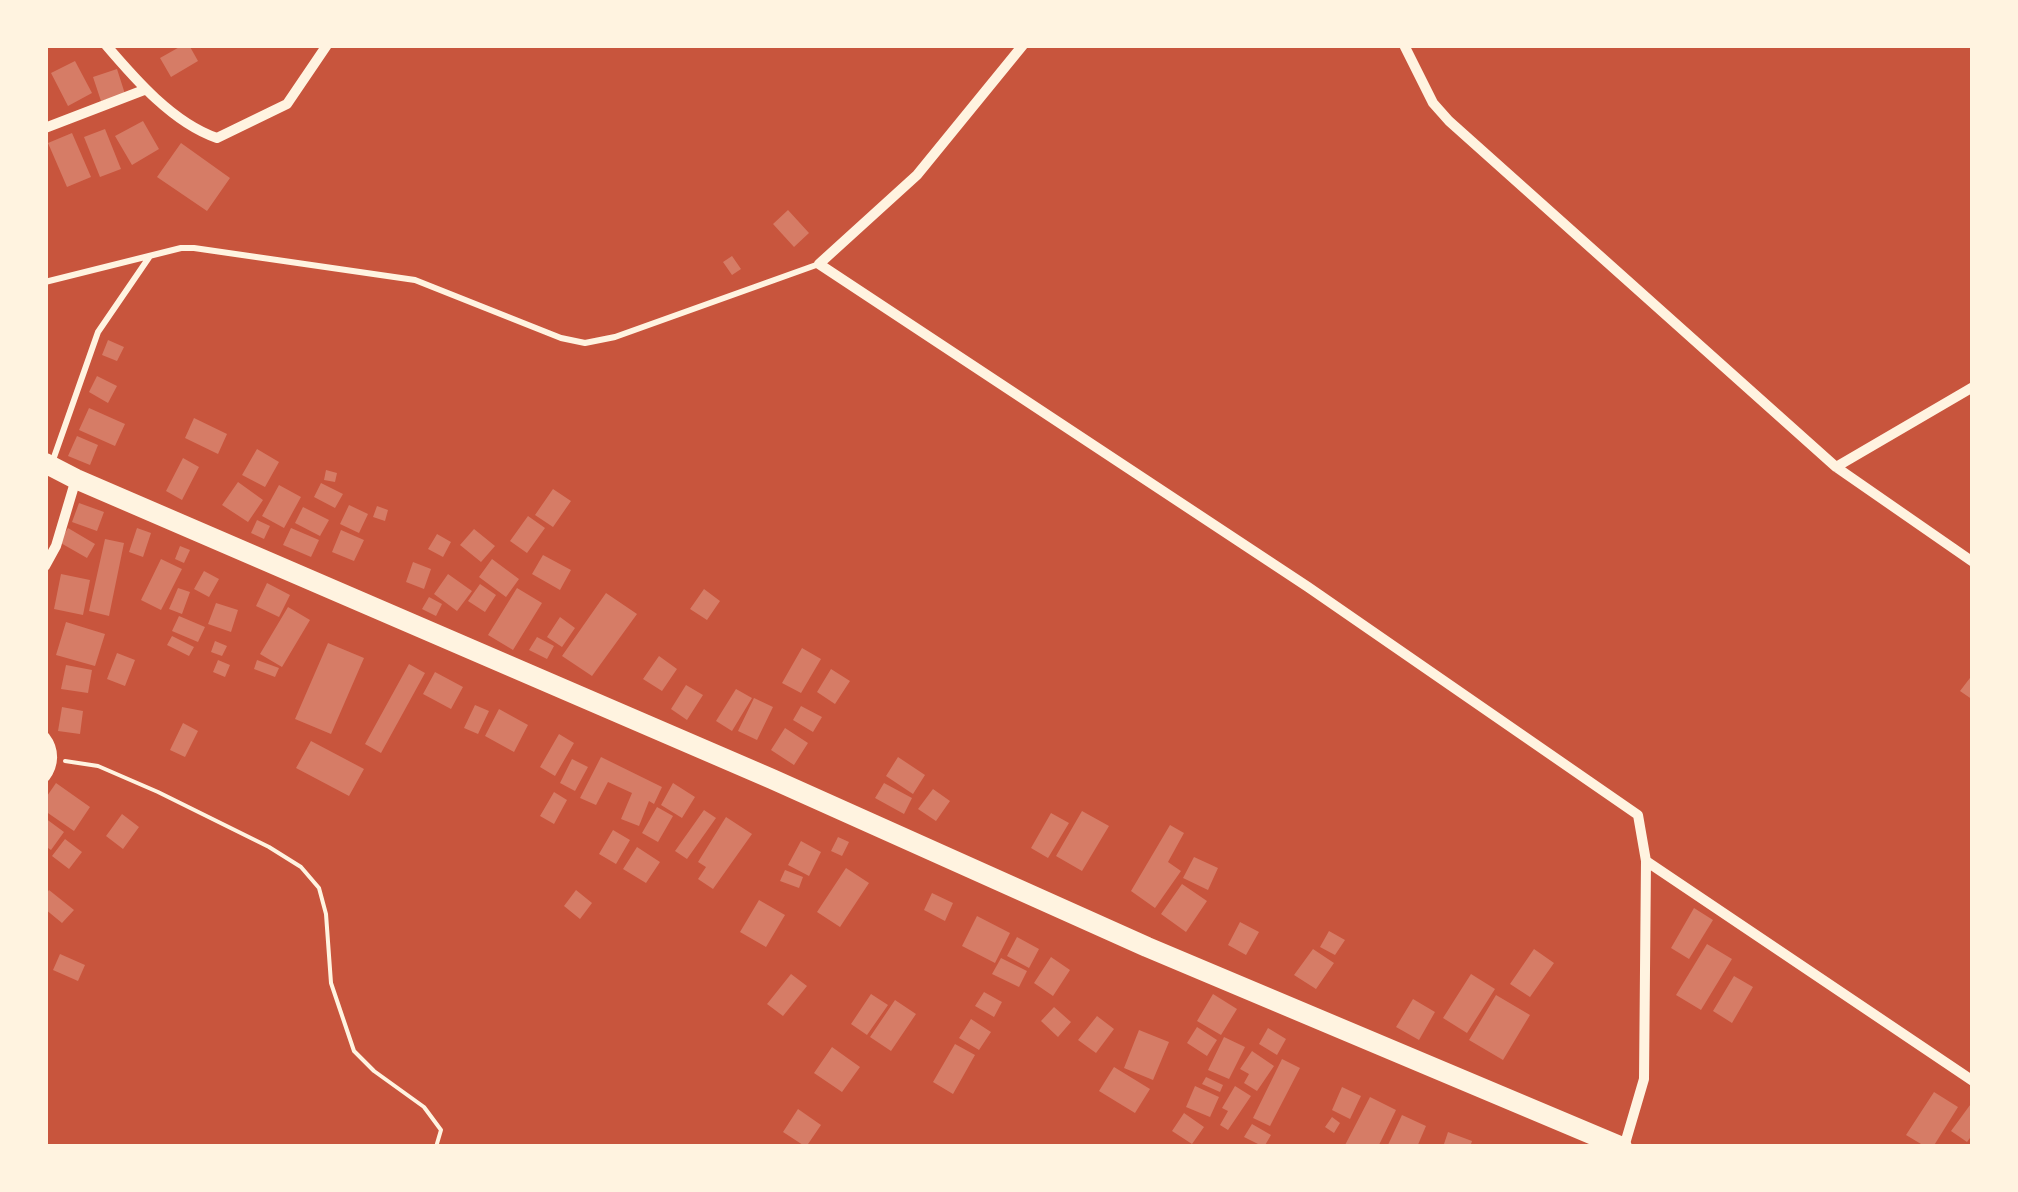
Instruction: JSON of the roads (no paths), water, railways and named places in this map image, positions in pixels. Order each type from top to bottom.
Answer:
[{"type":"highway","points":[[48,464],[76,480],[772,778],[1147,947],[1623,1147]]},
{"type":"street","points":[[106,45],[144,90],[217,138],[287,104],[326,45]]},
{"type":"street","points":[[1023,45],[917,175],[819,264],[1291,576],[1632,810],[1642,821],[1646,861],[1644,1079],[1623,1147]]},
{"type":"street","points":[[1404,45],[1433,103],[1448,121],[1836,467],[1973,562]]},
{"type":"street","points":[[45,128],[144,90]]},
{"type":"street","points":[[1836,467],[1973,387]]},
{"type":"street","points":[[45,566],[56,546],[76,480]]},
{"type":"street","points":[[45,737],[52,749],[48,772]]},
{"type":"street","points":[[1646,861],[1973,1081]]},
{"type":"lane","points":[[45,282],[194,248],[415,280],[561,338],[585,342],[615,337],[819,264]]},
{"type":"lane","points":[[48,464],[98,332],[150,255]]}]
